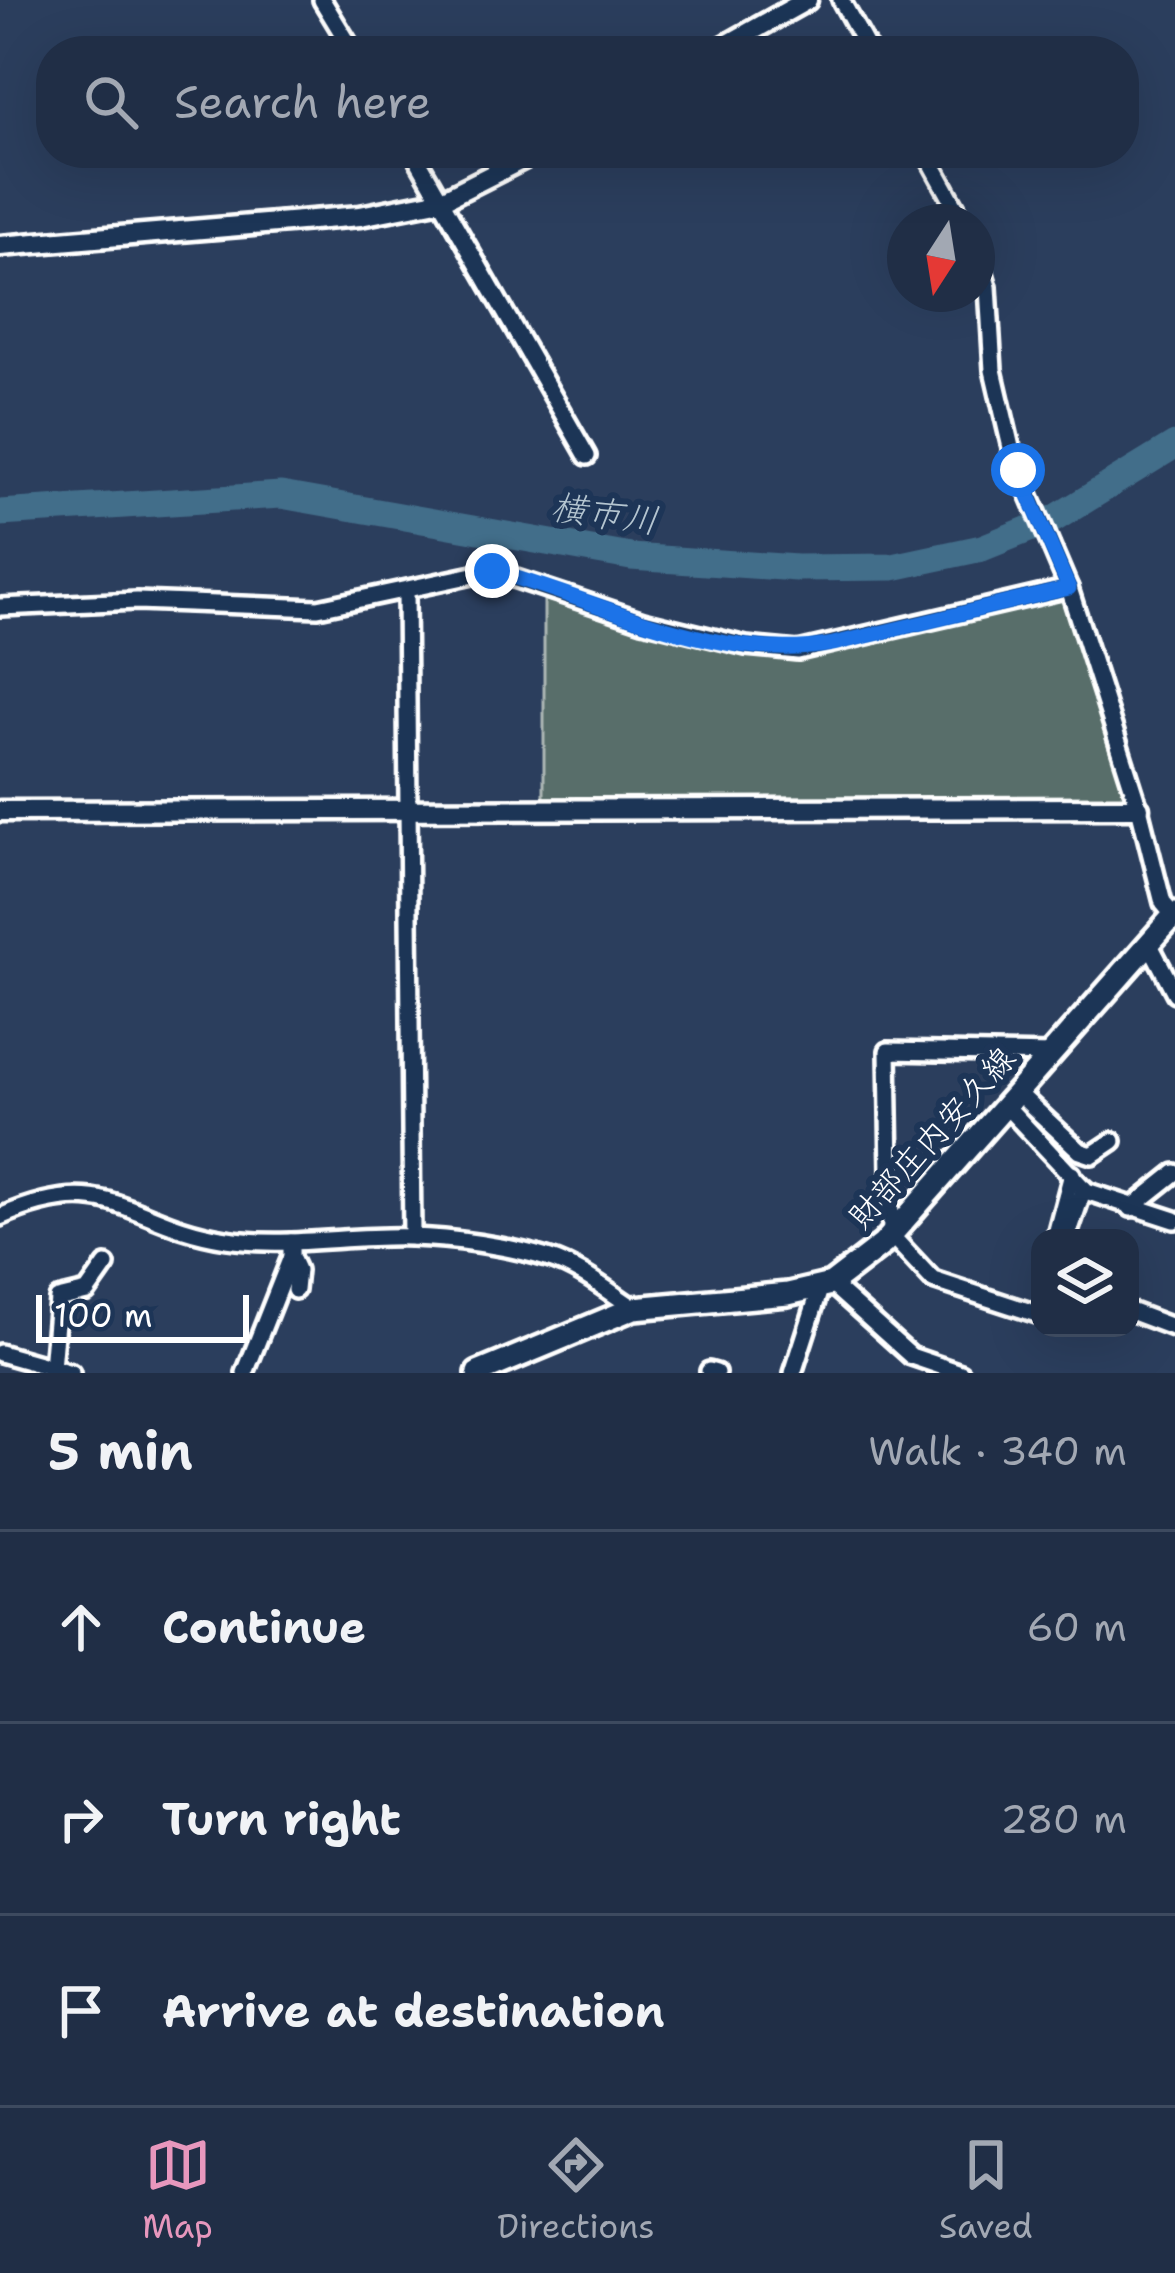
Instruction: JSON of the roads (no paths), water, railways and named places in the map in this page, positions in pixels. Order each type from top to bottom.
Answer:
[{"type":"main road","name":"財部庄内安久線","points":[[478,1373],[634,1308],[788,1294],[826,1285],[891,1235],[1174,916]]},
{"type":"street","points":[[322,0],[344,36]]},
{"type":"street","points":[[743,36],[807,0]]},
{"type":"street","points":[[841,0],[861,36]]},
{"type":"street","points":[[423,168],[587,456]]},
{"type":"street","points":[[0,246],[360,216],[442,200],[505,168]]},
{"type":"street","points":[[934,168],[954,204]]},
{"type":"street","points":[[991,312],[1003,420],[1018,470],[1066,582],[1139,808],[1163,902],[1174,916]]},
{"type":"street","points":[[0,607],[136,601],[318,608],[492,571],[643,621],[746,646],[798,651],[1066,582]]},
{"type":"street","points":[[406,592],[412,1237]]},
{"type":"street","points":[[0,811],[1139,808]]},
{"type":"street","points":[[1149,943],[1175,993]]},
{"type":"street","points":[[1031,1312],[933,1280],[891,1235],[888,1051],[1051,1054]]},
{"type":"street","points":[[1011,1098],[1080,1151],[1092,1155],[1113,1141]]},
{"type":"street","points":[[1011,1098],[1084,1188],[1175,1220]]},
{"type":"street","points":[[1131,1208],[1175,1173]]},
{"type":"street","points":[[1057,1229],[1072,1174]]},
{"type":"street","points":[[1070,1229],[1084,1188]]},
{"type":"street","points":[[0,1217],[43,1198],[76,1193],[114,1200],[221,1238],[291,1250],[412,1237],[548,1258],[634,1308]]},
{"type":"street","points":[[291,1250],[297,1270],[295,1290]]},
{"type":"street","points":[[245,1373],[291,1250]]},
{"type":"street","points":[[49,1369],[59,1340],[58,1299],[87,1292],[106,1264]]},
{"type":"street","points":[[793,1373],[826,1285],[911,1356],[961,1373]]},
{"type":"street","points":[[1139,1314],[1175,1328]]},
{"type":"street","points":[[0,1353],[71,1373]]},
{"type":"waterway","name":"横市川","points":[[0,513],[281,495],[631,557],[797,568],[893,567],[982,548],[1054,519],[1175,445]]}]
